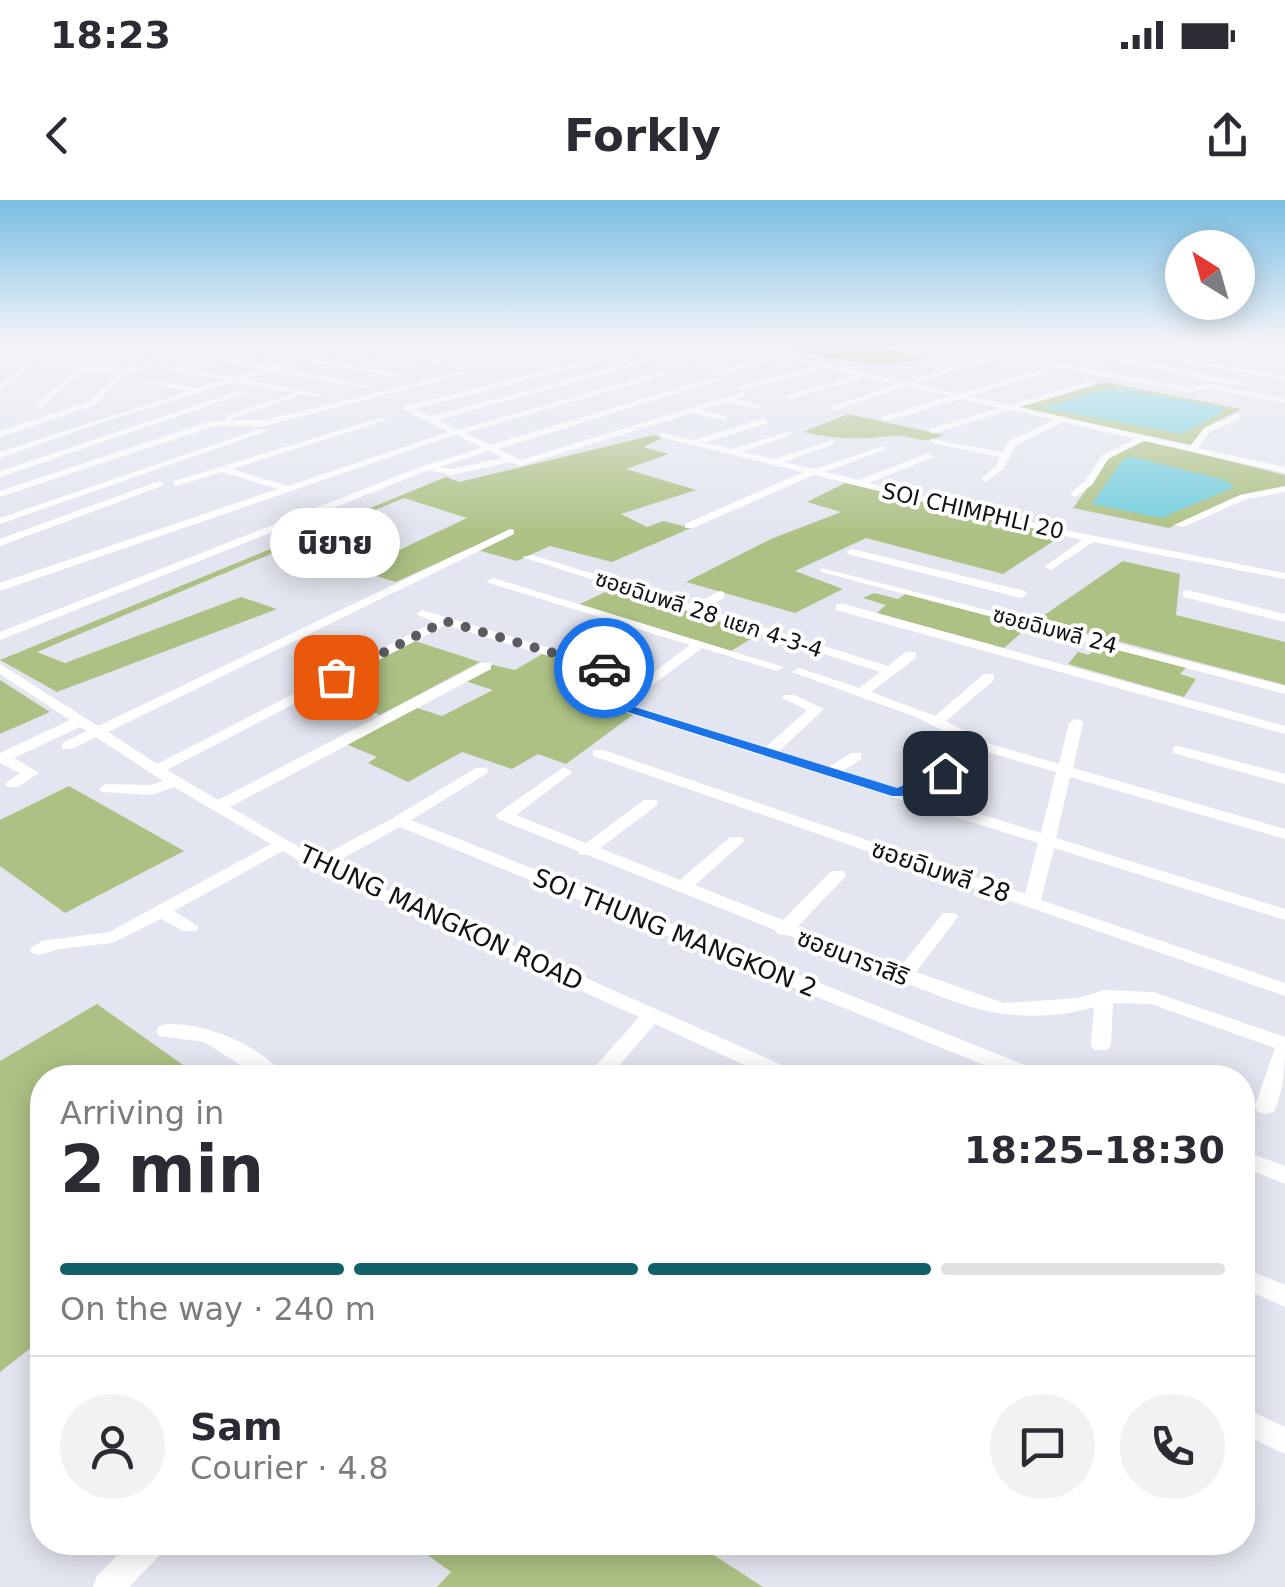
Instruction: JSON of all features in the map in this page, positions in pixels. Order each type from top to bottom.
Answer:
[{"type":"street","points":[[0,434],[85,406]]},
{"type":"street","points":[[0,455],[149,406]]},
{"type":"street","points":[[0,474],[204,406]]},
{"type":"street","points":[[228,418],[264,406]]},
{"type":"street","points":[[0,494],[214,423],[264,423],[333,406]]},
{"type":"street","points":[[417,406],[408,408],[451,433],[520,463],[707,406]]},
{"type":"street","points":[[427,420],[481,406]]},
{"type":"street","points":[[0,587],[451,433],[551,406]]},
{"type":"street","points":[[0,636],[428,467],[634,406]]},
{"type":"street","points":[[650,406],[724,418]]},
{"type":"street","points":[[834,409],[844,406]]},
{"type":"street","points":[[884,419],[924,406]]},
{"type":"street","points":[[996,406],[1269,461],[1285,470]]},
{"type":"street","points":[[1006,456],[933,436],[1014,406]]},
{"type":"street","points":[[1193,448],[1208,430],[1238,416]]},
{"type":"street","points":[[178,483],[382,420]]},
{"type":"street","points":[[694,443],[764,420]]},
{"type":"street","points":[[986,478],[1018,438],[1061,420]]},
{"type":"street","points":[[653,422],[679,429]]},
{"type":"street","points":[[0,520],[263,431]]},
{"type":"street","points":[[733,452],[788,433]]},
{"type":"street","name":"SOI CHIMPHLI 20","points":[[664,435],[1091,538],[1285,576]]},
{"type":"street","points":[[1075,494],[1089,483],[1105,457],[1143,438]]},
{"type":"street","points":[[774,462],[831,442]]},
{"type":"street","points":[[575,446],[590,451]]},
{"type":"street","points":[[689,526],[881,448]]},
{"type":"street","points":[[860,483],[928,456]]},
{"type":"street","points":[[428,467],[451,472],[508,460]]},
{"type":"street","points":[[220,470],[286,488]]},
{"type":"street","points":[[0,543],[160,484]]},
{"type":"street","points":[[1179,525],[1244,497],[1285,489]]},
{"type":"street","points":[[1,758],[88,726],[510,532]]},
{"type":"street","points":[[1051,567],[1091,538]]},
{"type":"street","points":[[852,552],[1023,592],[994,614]]},
{"type":"street","name":"ซอยฉิมพลี 28 แยก 4-3-4","points":[[528,557],[823,644],[890,671]]},
{"type":"street","points":[[906,565],[840,607],[1285,730]]},
{"type":"street","name":"ซอยฉิมพลี 24","points":[[824,570],[1285,690]]},
{"type":"street","points":[[493,581],[777,667]]},
{"type":"street","points":[[694,609],[720,594]]},
{"type":"street","points":[[1186,594],[1285,618]]},
{"type":"street","points":[[422,614],[644,680]]},
{"type":"street","points":[[156,770],[445,621]]},
{"type":"street","points":[[698,645],[644,680],[617,705],[1285,915]]},
{"type":"street","points":[[861,693],[910,655]]},
{"type":"street","points":[[219,806],[486,666]]},
{"type":"street","name":"THUNG MANGKON ROAD","points":[[0,668],[156,770],[318,865],[764,1065]]},
{"type":"street","points":[[799,672],[936,722],[984,748],[1285,834]]},
{"type":"street","points":[[936,722],[989,677]]},
{"type":"street","points":[[768,752],[818,709],[788,698]]},
{"type":"street","points":[[1032,902],[1076,723]]},
{"type":"street","points":[[67,746],[88,726]]},
{"type":"street","points":[[1178,750],[1285,779]]},
{"type":"street","name":"ซอยฉิมพลี 28","points":[[598,753],[1285,990]]},
{"type":"street","points":[[832,772],[856,756]]},
{"type":"street","points":[[1,758],[31,773],[13,784]]},
{"type":"street","points":[[318,865],[481,771]]},
{"type":"street","name":"ซอยนาราสิริ","points":[[564,772],[504,816],[902,977],[1004,1010],[1080,1004],[1104,996],[1178,1004],[1285,1046]]},
{"type":"street","points":[[897,793],[945,773]]},
{"type":"street","points":[[107,790],[152,790],[177,781]]},
{"type":"street","points":[[586,851],[650,803]]},
{"type":"street","points":[[1190,826],[1200,810]]},
{"type":"street","name":"SOI THUNG MANGKON 2","points":[[399,821],[1006,1065]]},
{"type":"street","points":[[680,888],[736,840]]},
{"type":"street","points":[[39,949],[67,939],[99,942],[284,844]]},
{"type":"street","points":[[784,930],[837,875]]},
{"type":"street","points":[[160,911],[190,928]]},
{"type":"street","points":[[902,977],[949,917]]},
{"type":"street","points":[[1101,1045],[1104,996]]},
{"type":"street","points":[[607,1065],[652,1015]]},
{"type":"street","points":[[166,1031],[191,1028],[213,1034],[257,1065]]},
{"type":"street","points":[[1266,1106],[1285,1046]]},
{"type":"street","points":[[1255,1163],[1285,1175]]},
{"type":"street","points":[[1255,1283],[1285,1296]]},
{"type":"street","points":[[1255,1426],[1285,1440]]},
{"type":"street","points":[[121,1583],[141,1555]]},
{"type":"green space","points":[[1225,406],[1242,409],[1204,428],[1192,445],[1014,407]]},
{"type":"green space","points":[[848,414],[944,435],[922,440],[898,436],[846,438],[803,432]]},
{"type":"green space","points":[[654,435],[663,438],[643,447],[668,454],[626,469],[696,490],[621,514],[647,527],[663,521],[691,528],[612,562],[550,546],[517,561],[470,548],[396,582],[357,570],[467,518],[404,498],[37,652],[65,663],[241,597],[277,609],[57,692],[0,660],[446,477],[459,482]]},
{"type":"green space","points":[[1145,440],[1285,475],[1285,489],[1229,500],[1169,528],[1073,508],[1110,457]]},
{"type":"green space","points":[[845,483],[1063,535],[1003,574],[866,538],[795,571],[843,589],[795,613],[686,582],[771,539],[841,512],[807,502]]},
{"type":"green space","points":[[1123,561],[1180,574],[1176,615],[1285,642],[1285,685],[1037,620]]},
{"type":"green space","points":[[614,588],[759,634],[731,651],[580,604]]},
{"type":"green space","points":[[874,593],[898,599],[907,593],[1029,626],[1004,648],[877,613],[886,605],[863,598]]},
{"type":"green space","points":[[415,641],[480,662],[380,715],[321,690]]},
{"type":"green space","points":[[1101,646],[1187,667],[1180,674],[1196,679],[1184,697],[1068,664],[1078,652],[1088,655]]},
{"type":"green space","points":[[544,653],[624,677],[597,696],[634,714],[566,764],[538,754],[512,769],[462,752],[408,782],[368,763],[377,757],[343,743],[414,707],[442,716],[493,690],[465,681],[493,665],[515,670]]},
{"type":"green space","points":[[0,680],[50,712],[0,734]]},
{"type":"green space","points":[[69,786],[184,851],[65,913],[0,866],[0,820]]},
{"type":"green space","points":[[97,1004],[183,1065],[30,1065],[30,1348],[0,1372],[0,1061]]},
{"type":"green space","points":[[428,1555],[714,1555],[763,1587],[437,1587],[451,1572]]},
{"type":"water","points":[[1213,406],[1223,412],[1181,434],[1044,408]]},
{"type":"water","points":[[1132,457],[1222,479],[1235,487],[1161,518],[1092,504],[1123,459]]},
{"type":"way so far","points":[[336,677],[445,621],[604,668]]},
{"type":"place","name":"นิยาย","points":[[336,677]]},
{"type":"route","points":[[604,668],[644,680],[618,700],[617,705],[623,708],[897,793],[945,773]]}]
